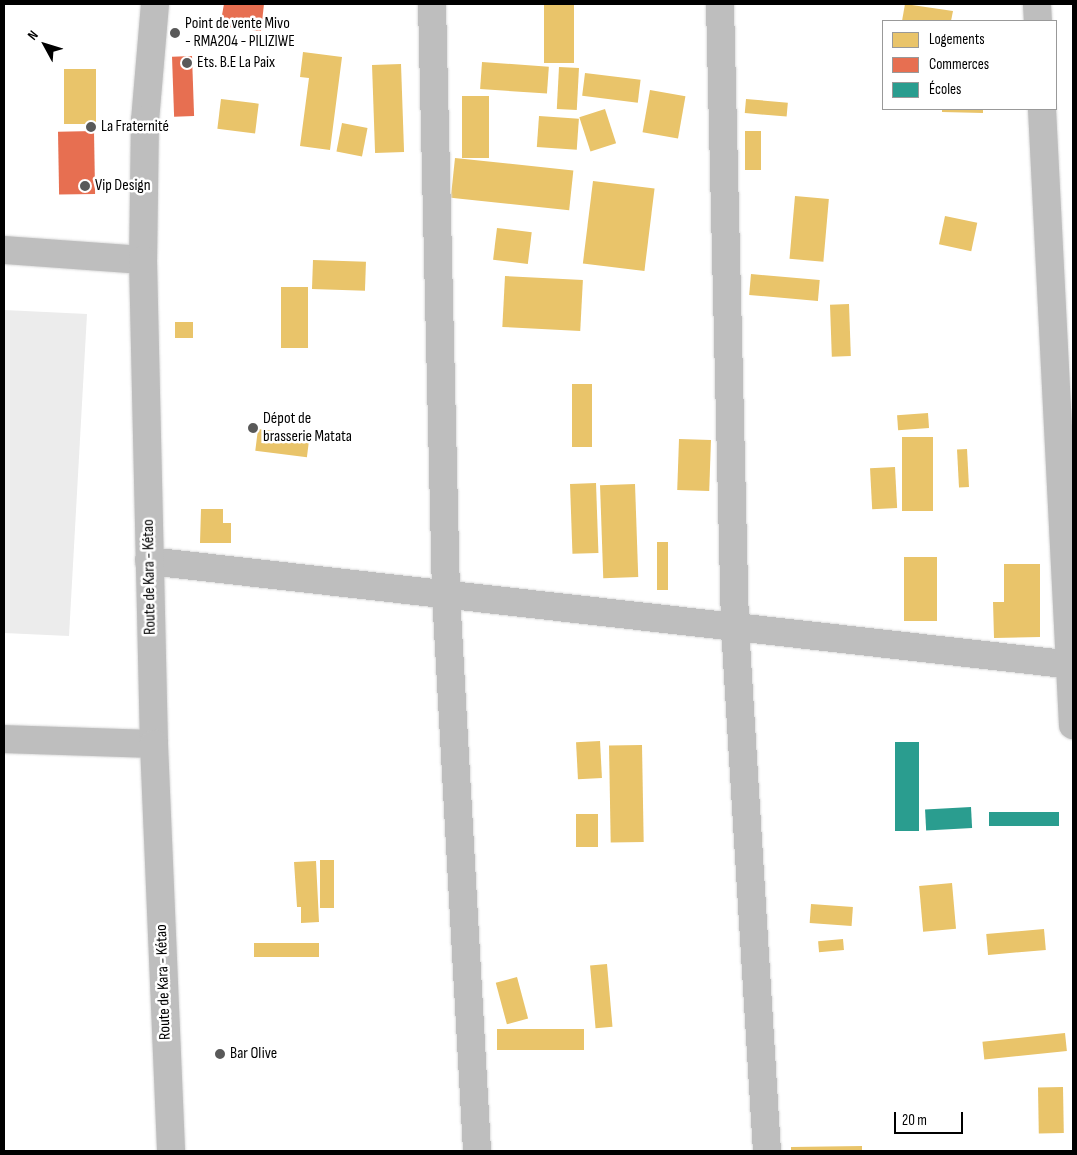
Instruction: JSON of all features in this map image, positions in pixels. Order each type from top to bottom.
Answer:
[{"type":"street","name":"Route de Kara - Kétao","points":[[153,4],[145,120],[143,260],[154,744],[171,1151]]},
{"type":"street","points":[[432,4],[446,594],[477,1151]]},
{"type":"street","points":[[720,4],[735,627],[767,1151]]},
{"type":"street","points":[[1038,4],[1038,20]]},
{"type":"street","points":[[1042,110],[1073,725]]},
{"type":"street","points":[[4,250],[143,260]]},
{"type":"street","points":[[149,561],[1071,665]]},
{"type":"street","points":[[4,739],[154,744]]},
{"type":"shaded area","points":[[4,310],[87,314],[69,636],[4,633]]},
{"type":"building: Logements","points":[[544,4],[574,4],[574,63],[544,63]]},
{"type":"building: Logements","points":[[905,4],[953,11],[951,20],[902,20]]},
{"type":"building: Logements","points":[[303,52],[342,57],[330,150],[300,146],[309,78],[300,77]]},
{"type":"building: Logements","points":[[482,62],[549,67],[547,94],[480,89]]},
{"type":"building: Logements","points":[[401,64],[404,152],[375,153],[372,65]]},
{"type":"building: Logements","points":[[559,67],[579,68],[577,110],[557,109]]},
{"type":"building: Logements","points":[[64,69],[96,69],[96,124],[64,124]]},
{"type":"building: Logements","points":[[585,73],[641,80],[638,103],[582,96]]},
{"type":"building: Logements","points":[[650,90],[685,96],[678,139],[643,132]]},
{"type":"building: Logements","points":[[462,96],[489,96],[489,158],[462,158]]},
{"type":"building: Logements","points":[[221,99],[259,104],[255,133],[217,129]]},
{"type":"building: Logements","points":[[746,99],[788,103],[787,117],[745,113]]},
{"type":"building: Logements","points":[[605,109],[616,143],[590,152],[579,117]]},
{"type":"building: Logements","points":[[942,110],[983,110],[983,113],[942,112]]},
{"type":"building: Logements","points":[[539,116],[579,119],[577,150],[537,147]]},
{"type":"building: Logements","points":[[342,123],[368,128],[362,156],[336,151]]},
{"type":"building: Logements","points":[[745,131],[761,131],[761,170],[745,170]]},
{"type":"building: Logements","points":[[455,158],[573,170],[569,210],[451,198]]},
{"type":"building: Logements","points":[[593,181],[655,189],[644,271],[583,263]]},
{"type":"building: Logements","points":[[795,196],[829,199],[823,262],[790,259]]},
{"type":"building: Logements","points":[[945,216],[977,223],[971,251],[939,244]]},
{"type":"building: Logements","points":[[497,228],[532,232],[528,264],[493,260]]},
{"type":"building: Logements","points":[[313,260],[366,262],[365,291],[312,289]]},
{"type":"building: Logements","points":[[751,274],[820,280],[818,301],[749,295]]},
{"type":"building: Logements","points":[[505,276],[583,280],[580,331],[502,327]]},
{"type":"building: Logements","points":[[281,287],[308,287],[308,348],[281,348]]},
{"type":"building: Logements","points":[[849,304],[851,356],[832,357],[830,305]]},
{"type":"building: Logements","points":[[175,322],[193,322],[193,338],[175,338]]},
{"type":"building: Logements","points":[[572,384],[592,384],[592,447],[572,447]]},
{"type":"building: Logements","points":[[928,413],[929,428],[898,430],[897,415]]},
{"type":"building: Logements","points":[[258,429],[310,435],[307,457],[255,451]]},
{"type":"building: Logements","points":[[902,437],[933,437],[933,511],[902,511]]},
{"type":"building: Logements","points":[[679,439],[711,440],[709,491],[677,490]]},
{"type":"building: Logements","points":[[967,449],[969,487],[959,487],[957,450]]},
{"type":"building: Logements","points":[[895,467],[897,508],[872,509],[870,468]]},
{"type":"building: Logements","points":[[596,483],[598,553],[572,554],[570,484]]},
{"type":"building: Logements","points":[[635,484],[638,577],[603,578],[600,485]]},
{"type":"building: Logements","points":[[201,509],[223,509],[223,523],[231,523],[231,543],[200,543]]},
{"type":"building: Logements","points":[[657,542],[668,542],[668,590],[657,590]]},
{"type":"building: Logements","points":[[904,557],[937,557],[937,621],[904,621]]},
{"type":"building: Logements","points":[[1004,564],[1040,564],[1040,637],[994,638],[993,602],[1004,602]]},
{"type":"building: Logements","points":[[600,741],[602,778],[578,779],[576,742]]},
{"type":"building: Logements","points":[[642,745],[644,842],[611,843],[609,746]]},
{"type":"building: Logements","points":[[576,814],[598,814],[598,847],[576,847]]},
{"type":"building: Logements","points":[[320,860],[334,860],[334,908],[320,908]]},
{"type":"building: Logements","points":[[316,861],[319,922],[301,923],[301,907],[297,907],[294,862]]},
{"type":"building: Logements","points":[[952,883],[956,929],[923,932],[919,886]]},
{"type":"building: Logements","points":[[811,904],[853,907],[852,926],[810,923]]},
{"type":"building: Logements","points":[[1044,929],[1046,950],[988,955],[986,934]]},
{"type":"building: Logements","points":[[843,939],[844,950],[819,952],[818,941]]},
{"type":"building: Logements","points":[[254,943],[319,943],[319,957],[254,957]]},
{"type":"building: Logements","points":[[607,964],[612,1027],[596,1028],[590,965]]},
{"type":"building: Logements","points":[[517,977],[528,1019],[507,1024],[496,983]]},
{"type":"building: Logements","points":[[497,1029],[584,1029],[584,1050],[497,1050]]},
{"type":"building: Logements","points":[[1065,1033],[1067,1051],[984,1060],[982,1042]]},
{"type":"building: Logements","points":[[1038,1087],[1063,1087],[1064,1133],[1039,1133]]},
{"type":"building: Logements","points":[[862,1146],[862,1151],[791,1151],[791,1147]]},
{"type":"building: Commerces","points":[[224,4],[264,4],[261,31],[220,26]]},
{"type":"building: Commerces","points":[[192,56],[194,116],[174,117],[172,57]]},
{"type":"building: Commerces","points":[[94,131],[95,194],[59,195],[58,132]]},
{"type":"building: Écoles","points":[[895,742],[919,742],[919,831],[895,831]]},
{"type":"building: Écoles","points":[[971,807],[972,828],[926,830],[925,809]]},
{"type":"building: Écoles","points":[[989,812],[1059,812],[1059,826],[989,826]]},
{"type":"place","name":"Point de vente Mivo - RMA204 - PILIZIWE","points":[[175,33]]},
{"type":"place","name":"Ets. B.E La Paix","points":[[187,63]]},
{"type":"place","name":"La Fraternité","points":[[91,127]]},
{"type":"place","name":"Vip Design","points":[[85,186]]},
{"type":"place","name":"Dépot de brasserie Matata","points":[[253,428]]},
{"type":"place","name":"Bar Olive","points":[[220,1054]]}]
